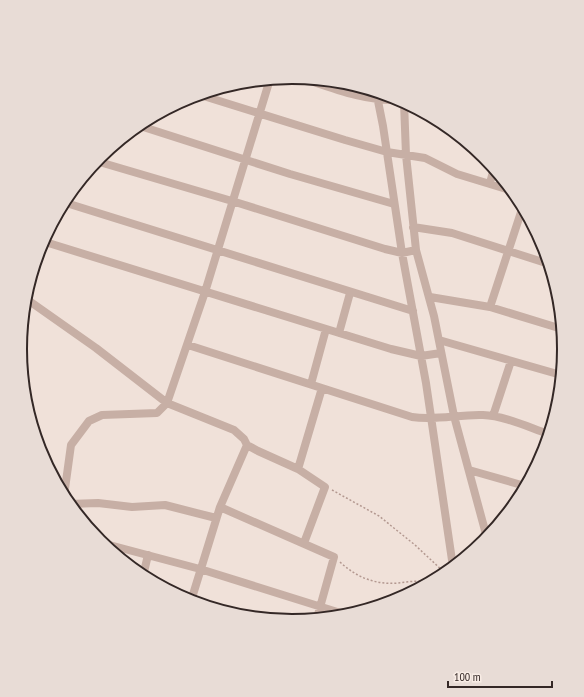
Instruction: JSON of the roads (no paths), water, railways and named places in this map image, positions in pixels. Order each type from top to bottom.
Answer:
[{"type":"street","points":[[65,485],[71,445],[89,421],[102,415],[158,413],[167,403],[205,292],[268,85]]},
{"type":"street","points":[[328,86],[359,96],[369,95]]},
{"type":"street","points":[[209,98],[316,132],[387,152],[425,158],[457,174],[502,187]]},
{"type":"street","points":[[378,98],[402,253],[421,356],[452,560]]},
{"type":"street","points":[[404,109],[406,155],[416,250],[430,297],[454,416],[485,530]]},
{"type":"street","points":[[146,128],[394,204]]},
{"type":"street","points":[[103,163],[232,201],[364,243],[402,253],[416,250]]},
{"type":"street","points":[[490,183],[492,175]]},
{"type":"street","points":[[70,204],[146,230],[217,250],[350,293],[413,311]]},
{"type":"street","points":[[490,307],[520,214]]},
{"type":"street","points":[[398,220],[452,233],[543,262]]},
{"type":"street","points":[[49,243],[326,330],[421,356],[441,353]]},
{"type":"street","points":[[339,333],[350,293]]},
{"type":"street","points":[[430,297],[490,307],[556,327]]},
{"type":"street","points":[[31,302],[96,348],[167,403],[234,430],[244,438],[247,445],[298,469],[325,487],[304,543]]},
{"type":"street","points":[[311,384],[326,330]]},
{"type":"street","points":[[439,340],[556,374]]},
{"type":"street","points":[[188,345],[398,412],[431,420],[454,416],[493,416],[544,432]]},
{"type":"street","points":[[493,416],[511,361]]},
{"type":"street","points":[[298,469],[322,388]]},
{"type":"street","points":[[193,594],[216,518],[247,445]]},
{"type":"street","points":[[469,470],[519,484]]},
{"type":"street","points":[[78,504],[98,503],[132,507],[171,505],[216,518]]},
{"type":"street","points":[[220,507],[334,557],[320,612]]},
{"type":"street","points":[[116,547],[200,569],[333,610]]},
{"type":"street","points":[[145,569],[148,556]]}]
